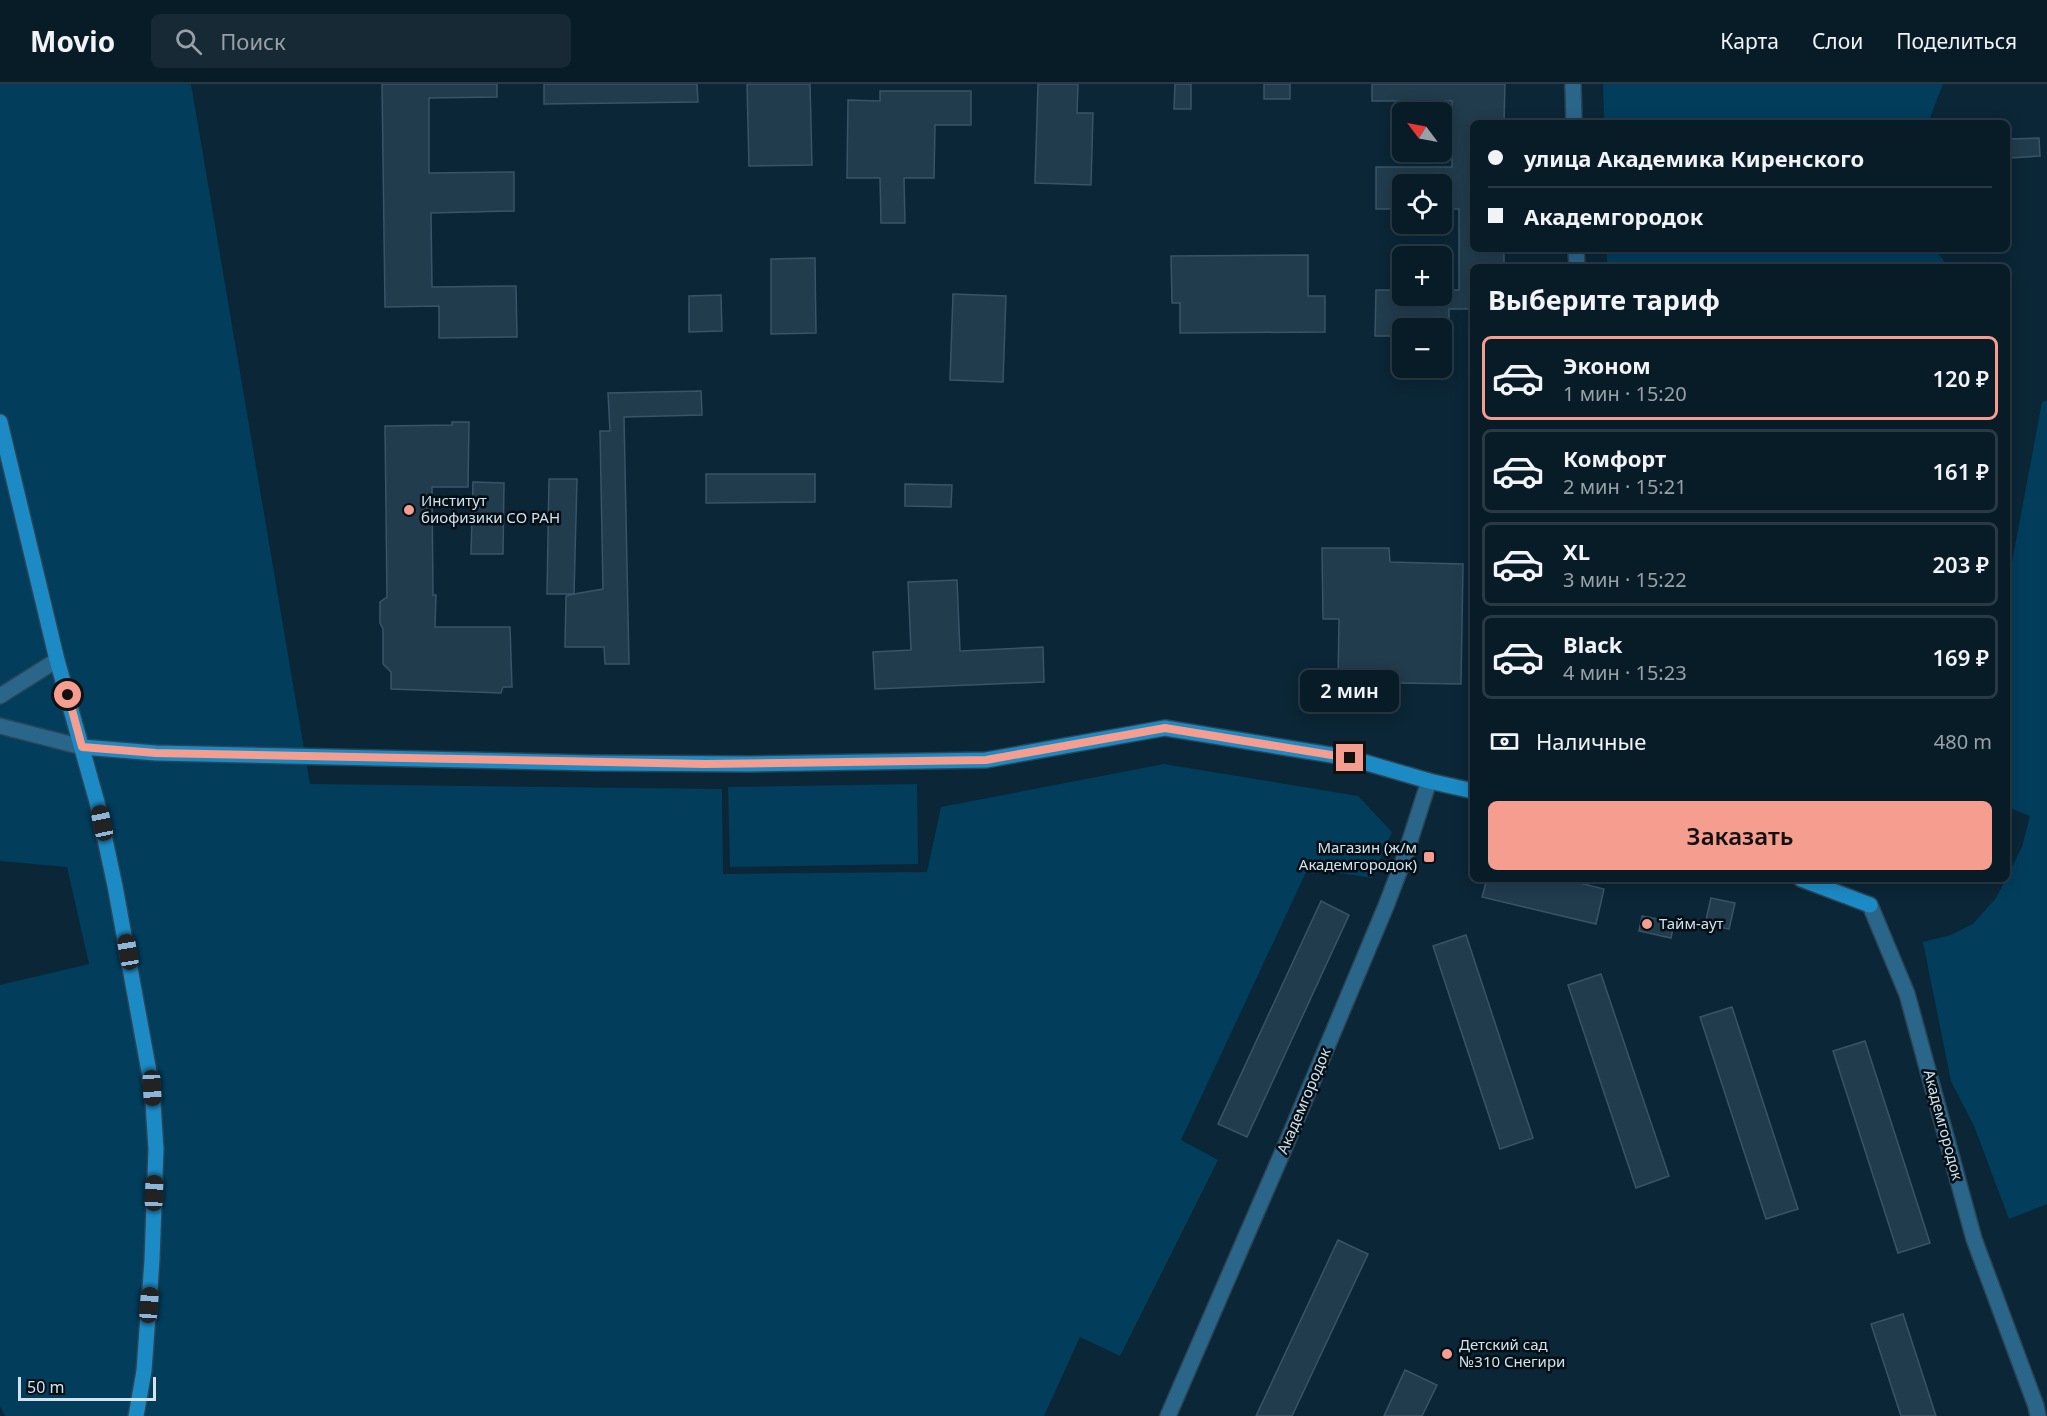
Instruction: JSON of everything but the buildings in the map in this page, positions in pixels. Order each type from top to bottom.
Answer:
[{"type":"street","points":[[1573,84],[1574,120]]},
{"type":"street","points":[[0,422],[57,660],[97,802],[115,885],[152,1088],[156,1149],[152,1260],[144,1371],[136,1416]]},
{"type":"street","points":[[0,696],[57,660]]},
{"type":"street","points":[[0,726],[82,747],[156,753],[592,763],[750,764],[986,760],[1165,728],[1350,758],[1470,790]]},
{"type":"street","name":"Академгородок","points":[[1168,1416],[1386,906],[1429,781]]},
{"type":"street","name":"Академгородок","points":[[1809,882],[1870,904],[1907,994],[1974,1239],[2038,1416]]},
{"type":"shaded area","points":[[0,84],[191,84],[310,784],[722,789],[723,874],[927,872],[941,807],[1164,764],[1358,796],[1392,832],[1372,878],[1308,868],[1181,1140],[1218,1160],[1120,1356],[1080,1337],[1044,1416],[5,1416],[0,1406],[0,985],[89,964],[67,867],[0,861]]},
{"type":"shaded area","points":[[1603,84],[1943,84],[1929,120],[1604,120]]},
{"type":"shaded area","points":[[1607,252],[1937,252],[1946,264],[1607,264]]},
{"type":"shaded area","points":[[2047,400],[2047,1204],[2009,1219],[1974,1126],[1951,1081],[1923,942],[1951,935],[1973,924],[1996,898],[2004,882],[2010,882],[2010,871],[2022,847],[2030,816],[2010,808],[2010,573],[2042,402]]},
{"type":"shaded area","points":[[917,784],[918,864],[730,867],[728,787]]},
{"type":"place","name":"Институт биофизики СО РАН","points":[[409,510]]},
{"type":"place","name":"Магазин (ж/м Академгородок)","points":[[1429,857]]},
{"type":"place","name":"Тайм-аут","points":[[1647,924]]},
{"type":"place","name":"Детский сад №310 Снегири","points":[[1447,1354]]},
{"type":"route","points":[[68,695],[82,747],[156,753],[705,764],[986,760],[1165,728],[1350,758]]}]
